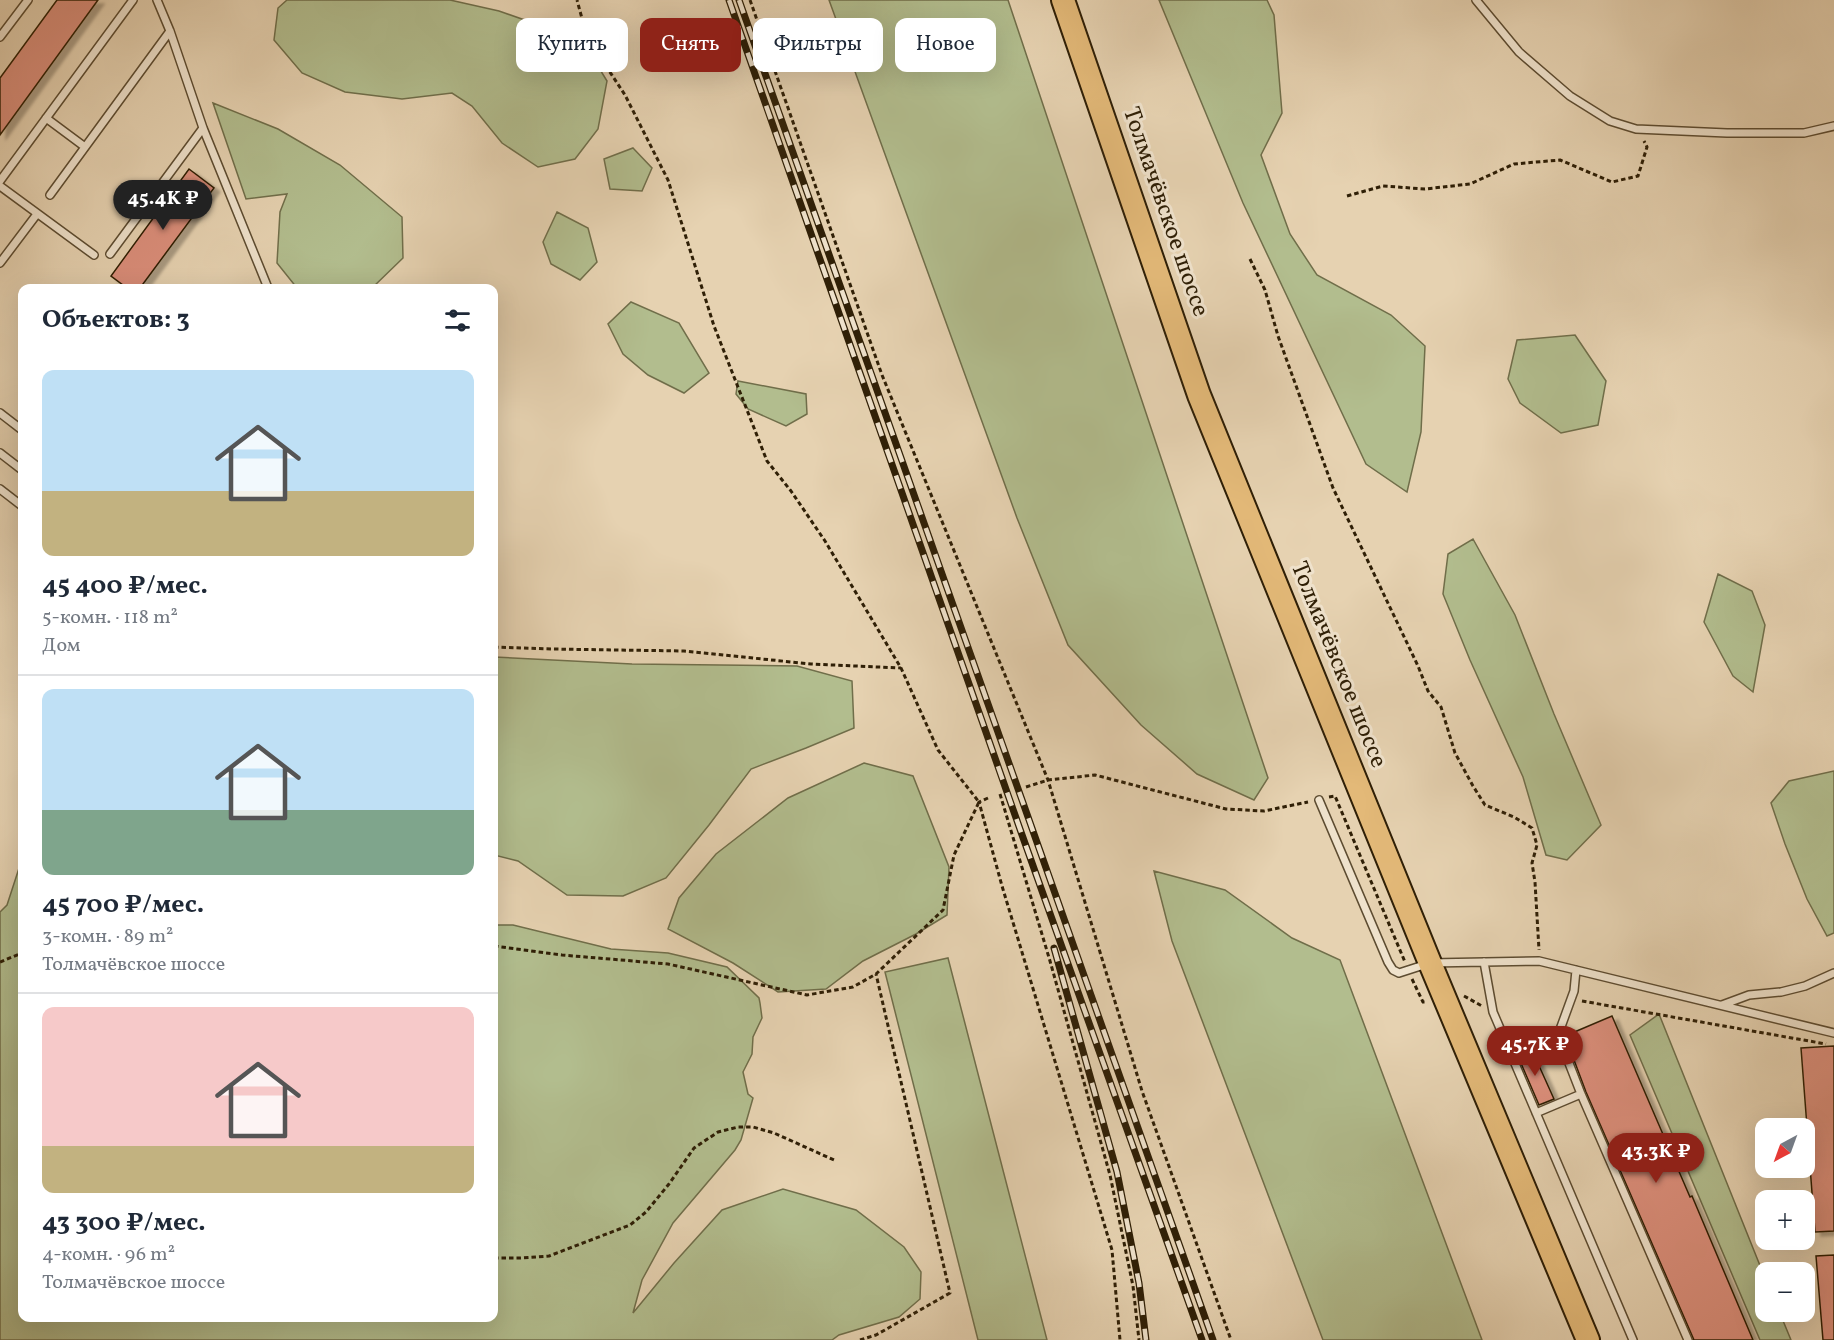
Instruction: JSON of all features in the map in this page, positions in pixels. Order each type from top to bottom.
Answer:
[{"type":"main road","name":"Толмачёвское шоссе","points":[[1063,0],[1199,395],[1430,963],[1588,1340]]},
{"type":"lane","points":[[0,37],[28,0]]},
{"type":"lane","points":[[0,181],[133,0]]},
{"type":"lane","points":[[158,0],[203,128],[266,284]]},
{"type":"lane","points":[[1476,0],[1520,52],[1569,96],[1610,121],[1636,129],[1727,133],[1804,133],[1834,126]]},
{"type":"lane","points":[[50,195],[170,31]]},
{"type":"lane","points":[[46,118],[85,147]]},
{"type":"lane","points":[[110,254],[203,128]]},
{"type":"lane","points":[[0,186],[94,255]]},
{"type":"lane","points":[[0,263],[37,214]]},
{"type":"lane","points":[[0,413],[18,427]]},
{"type":"lane","points":[[0,453],[18,468]]},
{"type":"lane","points":[[0,489],[18,503]]},
{"type":"lane","points":[[1320,800],[1388,962],[1398,973],[1430,963],[1539,961],[1834,1033]]},
{"type":"lane","points":[[1484,962],[1493,1012],[1633,1340]]},
{"type":"lane","points":[[1576,970],[1574,992],[1558,1035],[1581,1094],[1688,1340]]},
{"type":"lane","points":[[1720,1006],[1749,995],[1781,992],[1805,986],[1834,973]]},
{"type":"lane","points":[[1536,1113],[1581,1094]]},
{"type":"path","points":[[577,0],[587,37],[625,95],[668,180],[714,326],[767,461],[791,491],[825,541],[901,668],[938,750],[979,802],[1002,886],[1112,1250],[1120,1340]]},
{"type":"path","points":[[750,0],[882,375],[1048,780],[1142,1091],[1231,1340]]},
{"type":"path","points":[[1347,196],[1383,186],[1425,189],[1470,184],[1514,164],[1560,159],[1612,182],[1621,180],[1638,176],[1647,147],[1636,129]]},
{"type":"path","points":[[1250,259],[1265,290],[1278,336],[1333,488],[1428,690],[1441,706],[1455,753],[1485,805],[1515,817],[1532,828],[1537,845],[1532,863],[1539,961]]},
{"type":"path","points":[[498,647],[684,651],[811,664],[901,668]]},
{"type":"path","points":[[1026,787],[1048,780],[1095,775],[1226,808],[1264,811],[1335,796]]},
{"type":"path","points":[[1000,794],[1050,960],[1110,1175],[1133,1286],[1139,1340]]},
{"type":"path","points":[[498,947],[562,955],[668,964],[807,995],[853,987],[876,974],[943,910],[954,855],[979,802],[988,798]]},
{"type":"path","points":[[0,962],[18,955]]},
{"type":"path","points":[[860,1340],[876,1335],[950,1293],[876,974]]},
{"type":"path","points":[[1572,999],[1834,1045]]},
{"type":"path","points":[[498,1258],[549,1256],[630,1225],[646,1212],[694,1148],[718,1132],[738,1127],[753,1127],[774,1133],[834,1160]]},
{"type":"green space","points":[[287,0],[450,0],[519,18],[516,18],[516,72],[602,72],[607,81],[598,129],[575,159],[538,167],[502,143],[472,106],[452,93],[402,99],[345,92],[302,73],[274,40],[278,8]]},
{"type":"green space","points":[[829,0],[1008,0],[1268,778],[1254,800],[1197,774],[1141,725],[1068,645],[1017,518],[855,72],[883,72],[883,18],[836,18]]},
{"type":"green space","points":[[1159,0],[1267,0],[1274,15],[1282,113],[1261,155],[1290,234],[1317,275],[1391,315],[1425,346],[1421,432],[1407,492],[1366,464],[1243,203]]},
{"type":"green space","points":[[213,103],[278,129],[340,165],[402,217],[403,258],[376,284],[294,284],[277,263],[280,212],[287,194],[246,199]]},
{"type":"green space","points":[[633,148],[652,168],[642,191],[610,189],[604,159]]},
{"type":"green space","points":[[557,212],[588,228],[597,262],[580,280],[551,264],[543,242]]},
{"type":"green space","points":[[631,302],[679,323],[709,373],[684,393],[648,375],[623,354],[608,324]]},
{"type":"green space","points":[[1575,335],[1606,381],[1598,425],[1561,433],[1520,403],[1508,379],[1517,340]]},
{"type":"green space","points":[[738,381],[806,394],[807,414],[786,426],[748,409],[736,394]]},
{"type":"green space","points":[[1473,539],[1515,615],[1601,825],[1567,860],[1546,855],[1523,777],[1443,594],[1448,554]]},
{"type":"green space","points":[[1718,574],[1752,591],[1765,625],[1753,692],[1733,676],[1704,622]]},
{"type":"green space","points":[[498,657],[632,664],[797,666],[852,681],[854,728],[751,769],[666,878],[623,896],[567,895],[518,861],[498,856]]},
{"type":"green space","points":[[864,763],[913,776],[949,867],[947,915],[863,961],[826,989],[778,992],[733,963],[668,929],[679,898],[716,854],[788,798]]},
{"type":"green space","points":[[1834,771],[1834,933],[1827,936],[1807,899],[1771,803],[1789,781]]},
{"type":"green space","points":[[18,871],[18,1322],[498,1322],[498,925],[513,925],[611,949],[668,953],[727,967],[759,998],[762,1018],[753,1037],[752,1054],[743,1072],[748,1094],[753,1098],[741,1140],[673,1223],[642,1280],[633,1313],[722,1210],[783,1189],[856,1210],[904,1247],[921,1272],[920,1299],[899,1317],[839,1335],[832,1340],[0,1340],[0,912],[7,905]]},
{"type":"green space","points":[[1154,871],[1225,890],[1292,938],[1340,960],[1482,1340],[1323,1340],[1172,941]]},
{"type":"green space","points":[[948,958],[1047,1340],[978,1340],[885,972]]},
{"type":"green space","points":[[1659,1014],[1759,1262],[1755,1262],[1755,1322],[1784,1322],[1791,1340],[1760,1340],[1630,1035]]},
{"type":"building","points":[[57,0],[98,0],[0,135],[0,78]]},
{"type":"building","points":[[189,169],[214,188],[143,284],[122,284],[111,276]]},
{"type":"building","points":[[1612,1016],[1753,1340],[1694,1340],[1586,1092],[1565,1036]]},
{"type":"building","points":[[1834,1046],[1834,1231],[1815,1232],[1815,1190],[1812,1190],[1811,1178],[1815,1178],[1815,1118],[1806,1118],[1801,1048]]},
{"type":"building","points":[[1531,1048],[1554,1099],[1539,1105],[1517,1054]]},
{"type":"building","points":[[1834,1255],[1834,1340],[1823,1340],[1816,1256]]},
{"type":"railway","points":[[729,0],[1202,1340]]},
{"type":"railway","points":[[739,0],[1213,1340]]},
{"type":"railway","points":[[1054,948],[1117,1172],[1139,1283],[1146,1340]]}]
